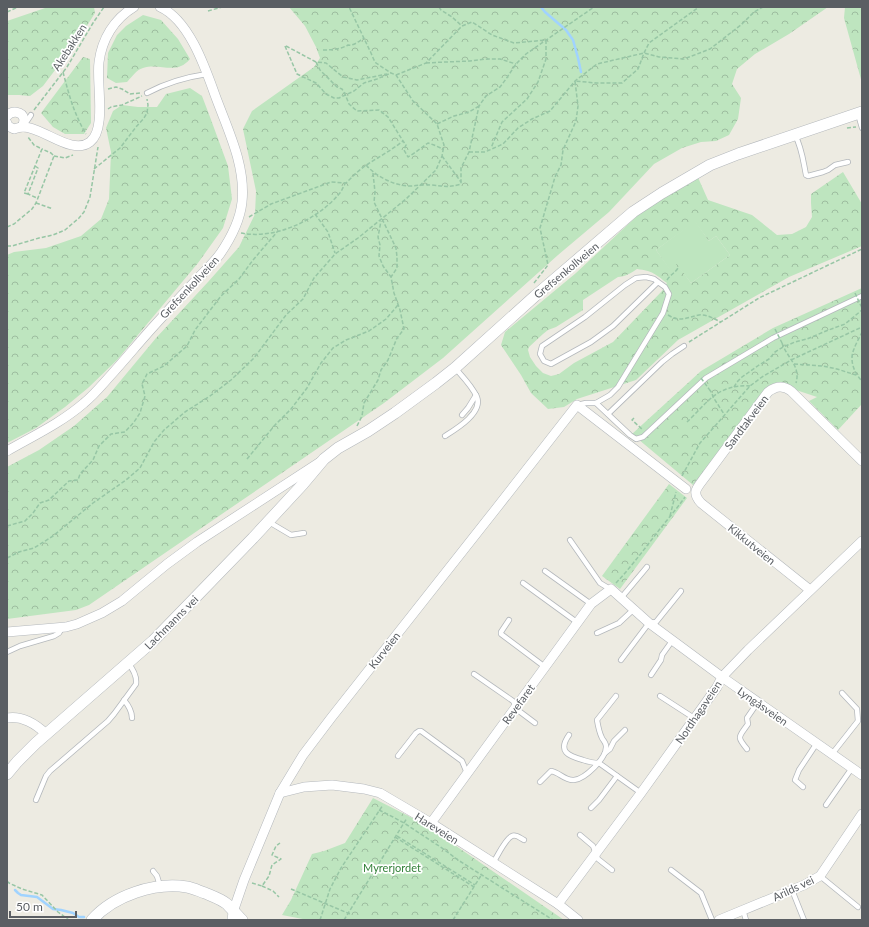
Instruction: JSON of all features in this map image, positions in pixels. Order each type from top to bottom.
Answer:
[{"type":"street","points":[[7,125],[14,129],[23,127],[35,130],[67,144],[82,145],[89,142],[96,134],[100,115],[99,63],[101,50],[106,37],[115,23],[127,11],[134,7]]},
{"type":"street","name":"Grefsenkollveien","points":[[7,451],[63,419],[85,403],[164,314],[214,261],[234,232],[238,223],[242,203],[243,185],[238,158],[232,141],[194,44],[176,19],[160,7]]},
{"type":"street","points":[[7,116],[10,112],[15,111],[20,113],[24,119],[23,127]]},
{"type":"street","name":"Grefsenkollveien","points":[[324,459],[338,448],[368,431],[395,413],[455,368],[534,296],[634,212],[668,189],[710,165],[860,113]]},
{"type":"street","name":"Sandtakveien","points":[[696,497],[697,488],[768,392],[778,387],[787,388],[791,391],[862,461]]},
{"type":"street","points":[[577,404],[683,491]]},
{"type":"street","name":"Kurveien","points":[[232,916],[244,880],[280,793],[303,755],[577,404]]},
{"type":"street","name":"Lachmanns vei","points":[[7,774],[17,762],[46,734],[153,641],[268,521],[300,480],[324,459]]},
{"type":"street","points":[[7,632],[62,628],[77,624],[102,613],[181,554],[300,480]]},
{"type":"street","name":"Kikkutveien","points":[[696,497],[701,503],[810,590]]},
{"type":"street","name":"Nordhagaveien","points":[[558,904],[641,793],[717,687],[722,677],[748,650],[862,541]]},
{"type":"street","name":"Lyngåsveien","points":[[611,589],[649,623],[672,641],[862,775]]},
{"type":"street","name":"Revefaret","points":[[431,824],[591,604],[611,589]]},
{"type":"street","points":[[7,718],[10,717],[32,722],[46,734]]},
{"type":"street","name":"Hareveien","points":[[280,793],[304,787],[332,785],[353,787],[380,793],[558,904],[578,920]]},
{"type":"street","name":"Arilds vei","points":[[719,920],[804,885],[820,876],[862,814]]},
{"type":"street","points":[[92,920],[104,908],[121,899],[140,890],[160,886],[188,887],[216,898],[227,904],[232,916],[242,920]]},
{"type":"lane","points":[[147,93],[175,80],[207,74]]},
{"type":"lane","points":[[860,113],[862,128]]},
{"type":"lane","points":[[23,127],[31,115]]},
{"type":"lane","points":[[795,135],[803,152],[806,175],[808,176],[823,172],[848,162]]},
{"type":"lane","points":[[596,404],[610,395],[618,387],[647,340],[663,312],[669,294],[665,287],[654,279],[646,277],[636,278],[542,346],[540,354],[544,361],[551,364],[591,342],[613,326],[658,282]]},
{"type":"lane","points":[[577,404],[596,404],[630,435],[636,439],[643,437],[706,378],[773,338],[862,296]]},
{"type":"lane","points":[[608,414],[662,362],[684,346]]},
{"type":"lane","points":[[445,436],[465,422],[474,412],[478,399],[455,368]]},
{"type":"lane","points":[[462,415],[476,396]]},
{"type":"lane","points":[[268,521],[291,535],[304,533]]},
{"type":"lane","points":[[570,540],[600,583],[611,589]]},
{"type":"lane","points":[[620,598],[647,567]]},
{"type":"lane","points":[[545,571],[591,604]]},
{"type":"lane","points":[[523,583],[578,623]]},
{"type":"lane","points":[[622,660],[649,623],[656,622],[681,591]]},
{"type":"lane","points":[[597,633],[619,623],[634,610]]},
{"type":"lane","points":[[509,620],[501,634],[545,668]]},
{"type":"lane","points":[[7,652],[20,646],[54,636],[59,633],[62,628]]},
{"type":"lane","points":[[651,675],[672,641]]},
{"type":"lane","points":[[36,800],[46,776],[50,771],[108,721],[136,684],[132,667],[128,663]]},
{"type":"lane","points":[[474,674],[513,701],[519,711],[535,723]]},
{"type":"lane","points":[[832,754],[858,721],[857,709],[842,693]]},
{"type":"lane","points":[[605,753],[606,745],[598,728],[597,720],[616,696]]},
{"type":"lane","points":[[660,696],[694,718]]},
{"type":"lane","points":[[124,700],[132,713],[132,718]]},
{"type":"lane","points":[[747,749],[739,737],[748,724],[747,718],[758,702]]},
{"type":"lane","points":[[540,782],[551,771],[568,780],[574,780],[586,774],[599,763],[614,741],[624,730]]},
{"type":"lane","points":[[398,756],[416,733],[421,731],[462,762],[467,774]]},
{"type":"lane","points":[[569,735],[564,741],[565,752],[574,758],[599,763],[641,793]]},
{"type":"lane","points":[[803,787],[795,780],[799,770],[817,743]]},
{"type":"lane","points":[[826,805],[852,768]]},
{"type":"lane","points":[[591,808],[617,776]]},
{"type":"lane","points":[[580,835],[593,846],[598,859],[612,870]]},
{"type":"lane","points":[[494,863],[512,836],[517,836],[524,840]]},
{"type":"lane","points":[[671,870],[701,893],[712,920]]},
{"type":"lane","points":[[153,871],[157,876],[160,886]]},
{"type":"lane","points":[[820,876],[858,907]]},
{"type":"lane","points":[[792,890],[804,920]]},
{"type":"lane","points":[[743,910],[746,920]]},
{"type":"path","points":[[7,12],[18,7]]},
{"type":"path","name":"Akebakken","points":[[31,115],[63,72],[104,7]]},
{"type":"path","points":[[208,11],[222,7]]},
{"type":"path","points":[[7,558],[19,552],[34,548],[53,536],[140,468],[154,442],[164,430],[185,412],[216,392],[231,380],[254,358],[286,315],[302,299],[314,278],[336,254],[406,199],[436,170],[442,156],[444,145],[437,124],[414,101],[396,75],[376,63],[349,7]]},
{"type":"path","points":[[439,7],[440,10],[452,17],[462,26]]},
{"type":"path","points":[[462,184],[461,168],[469,152],[480,106],[486,96],[500,87],[516,64],[526,54],[594,7]]},
{"type":"path","points":[[575,81],[622,83],[638,69],[649,43],[699,7]]},
{"type":"path","points":[[469,152],[484,152],[491,150],[502,144],[518,128],[532,119],[550,111],[575,81],[597,64],[644,52],[659,57],[684,59],[710,49],[742,24],[754,12],[763,7]]},
{"type":"path","points":[[426,63],[462,26],[472,22],[492,35],[514,43],[546,40]]},
{"type":"path","points":[[323,50],[345,47],[359,42],[364,38]]},
{"type":"path","points":[[491,150],[502,122],[527,99],[538,82],[546,59],[546,40]]},
{"type":"path","points":[[285,46],[316,62],[326,63],[343,77],[358,80],[391,73],[377,79],[364,82],[354,91],[339,98],[334,98],[326,94],[316,82],[310,81],[298,74],[285,46]]},
{"type":"path","points":[[396,75],[426,63],[500,59],[516,64]]},
{"type":"path","points":[[316,62],[320,70],[342,89],[349,104],[356,111],[379,110],[388,117],[406,145],[404,150],[408,157],[428,143],[443,149]]},
{"type":"path","points":[[63,72],[75,114],[88,136]]},
{"type":"path","points":[[534,296],[532,286],[548,265],[540,228],[555,177],[561,165],[563,150],[576,121],[578,106],[575,81]]},
{"type":"path","points":[[99,93],[108,88],[116,87],[130,94],[147,93]]},
{"type":"path","points":[[100,115],[112,108],[147,93]]},
{"type":"path","points":[[94,169],[120,148],[144,118],[147,113],[148,105],[147,93]]},
{"type":"path","points":[[437,124],[454,116],[469,112],[480,106]]},
{"type":"path","points":[[23,127],[34,145],[54,156],[59,157]]},
{"type":"path","points":[[234,232],[251,235],[277,232],[305,222],[340,194],[346,183],[366,165],[392,150],[403,141]]},
{"type":"path","points":[[7,246],[53,235],[65,230],[71,226],[84,212],[90,197],[98,147],[96,143]]},
{"type":"path","points":[[38,151],[39,147]]},
{"type":"path","points":[[38,198],[24,193],[42,149]]},
{"type":"path","points":[[7,227],[14,224],[32,209],[38,198],[54,156]]},
{"type":"path","points":[[442,156],[462,184]]},
{"type":"path","points":[[366,165],[373,173],[397,184],[409,186],[431,185],[452,187],[462,184]]},
{"type":"path","points":[[28,194],[38,168],[35,166]]},
{"type":"path","points":[[373,173],[375,192],[374,202],[396,248],[398,268],[391,277]]},
{"type":"path","points":[[238,223],[271,204],[331,182],[346,183]]},
{"type":"path","points":[[36,202],[53,209]]},
{"type":"path","points":[[315,214],[328,232],[336,254]]},
{"type":"path","points":[[354,429],[361,420],[364,403],[378,380],[381,370],[388,360],[397,338],[404,328],[391,277],[383,266],[379,256],[380,245],[378,237],[381,219]]},
{"type":"path","points":[[7,526],[24,521],[33,513],[40,503],[49,500],[69,481],[78,480],[80,474],[93,460],[99,446],[111,434],[125,432],[140,412],[145,396],[142,384],[147,374],[164,366],[187,346],[195,330],[221,296],[239,279],[277,232]]},
{"type":"path","points":[[684,346],[759,298],[862,250]]},
{"type":"path","points":[[666,283],[669,277],[678,268]]},
{"type":"path","points":[[734,387],[742,377],[769,359],[775,352],[795,342],[807,340],[845,324],[862,308],[853,289]]},
{"type":"path","points":[[247,459],[275,425],[291,409],[307,388],[321,363],[333,348],[346,340],[369,331],[386,319],[398,305]]},
{"type":"path","points":[[663,312],[679,320],[698,315],[705,315],[721,322]]},
{"type":"path","points":[[774,327],[796,369],[798,378],[794,387]]},
{"type":"path","points":[[856,375],[852,358],[853,350],[862,332]]},
{"type":"path","points":[[794,364],[823,366],[837,369],[856,375],[862,381]]},
{"type":"path","points":[[701,378],[724,414]]},
{"type":"path","points":[[687,422],[722,390],[734,387],[750,386]]},
{"type":"path","points":[[634,418],[632,420],[643,430]]},
{"type":"path","points":[[670,516],[683,491]]},
{"type":"path","points":[[611,589],[632,566],[675,511],[683,491]]},
{"type":"path","points":[[320,920],[330,889],[341,868],[379,810],[393,816],[458,860],[553,920]]},
{"type":"path","points":[[344,920],[411,811]]},
{"type":"path","points":[[396,836],[474,886]]},
{"type":"path","points":[[262,886],[269,876],[272,865],[281,859],[272,855],[276,846],[280,843]]},
{"type":"path","points":[[453,920],[482,874]]},
{"type":"path","points":[[244,880],[273,891],[279,897]]},
{"type":"path","points":[[8,882],[22,889],[42,894],[69,920]]},
{"type":"path","points":[[292,889],[349,913]]},
{"type":"green space","points":[[48,7],[94,7],[95,13],[80,37],[43,86],[30,96],[7,95],[7,21]]},
{"type":"green space","points":[[289,7],[828,7],[789,34],[755,54],[737,69],[732,84],[741,98],[738,119],[729,135],[716,141],[701,142],[682,148],[654,164],[609,212],[558,255],[443,358],[384,403],[89,605],[76,610],[7,619],[7,467],[39,450],[74,426],[107,397],[156,338],[239,247],[255,214],[256,191],[243,129],[252,111],[314,67],[320,58],[305,26]]},
{"type":"green space","points":[[845,7],[862,7],[862,83],[844,18]]},
{"type":"green space","points":[[143,15],[161,20],[178,39],[190,59],[179,67],[168,68],[156,66],[143,68],[136,72],[127,82],[116,83],[107,78],[108,53],[117,35],[126,26]]},
{"type":"green space","points":[[83,57],[90,59],[91,123],[84,134],[65,134],[53,127],[41,113]]},
{"type":"green space","points":[[190,88],[202,96],[228,166],[232,199],[223,228],[198,263],[117,360],[88,388],[65,407],[36,428],[7,443],[7,255],[14,252],[46,248],[81,236],[101,219],[109,199],[111,152],[106,128],[113,111],[122,105],[157,107],[166,94]]},
{"type":"green space","points":[[843,172],[862,204],[862,246],[789,277],[678,340],[636,380],[577,399],[564,407],[548,409],[531,393],[501,345],[505,332],[576,273],[638,215],[696,173],[708,200],[752,215],[777,235],[792,234],[806,227],[812,217],[811,194]],"holes":[[[695,222],[709,241],[716,236],[730,255],[691,283],[677,264],[670,269],[656,250]],[[637,269],[654,273],[667,283],[662,291],[613,342],[574,363],[559,374],[551,376],[543,373],[530,357],[528,350],[529,347],[548,330],[556,327],[583,310],[583,300],[618,277],[626,276]]]},
{"type":"green space","points":[[695,221],[709,241],[716,236],[730,255],[691,283],[677,265],[670,270],[656,250]]},
{"type":"green space","points":[[862,288],[862,405],[838,430],[809,401],[817,397],[775,383],[693,485],[632,434],[701,371],[773,328]]},
{"type":"green space","points":[[669,484],[687,498],[620,589],[602,576]]},
{"type":"green space","name":"Myrerjordet","points":[[373,798],[424,824],[564,920],[308,920],[282,915],[291,900],[312,854],[345,843]]},
{"type":"waterway","points":[[541,7],[566,30],[573,40],[581,72]]},
{"type":"waterway","points":[[15,890],[21,895],[37,897],[53,909],[73,913],[79,917],[84,917]]}]
